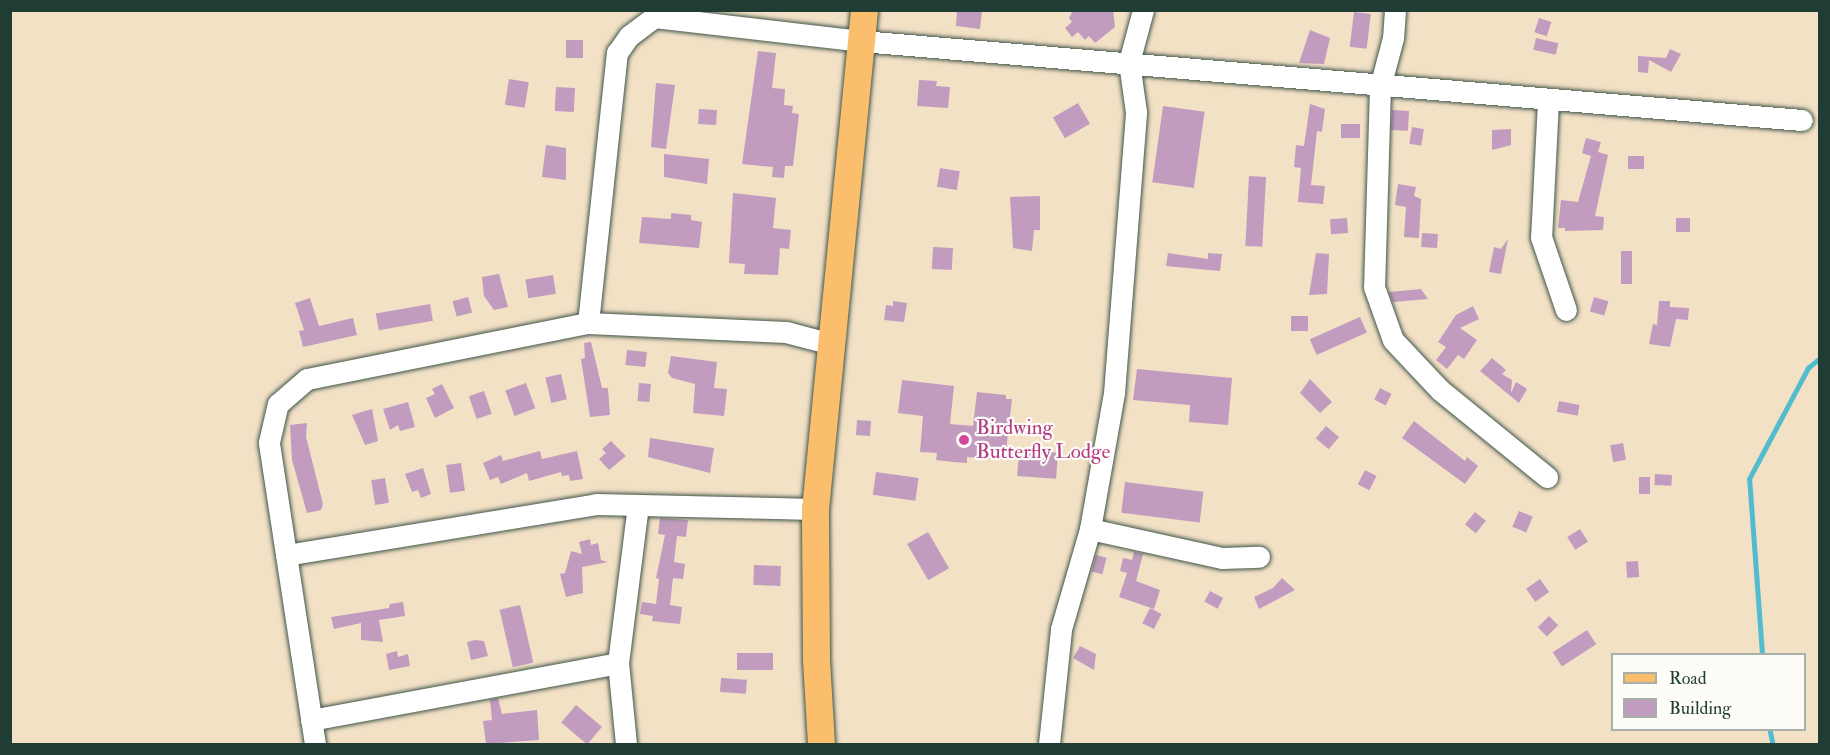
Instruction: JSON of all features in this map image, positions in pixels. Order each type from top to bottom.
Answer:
[{"type":"main road","points":[[821,744],[816,660],[815,509],[864,10]]},
{"type":"street","points":[[1049,744],[1061,628],[1090,529],[1114,393],[1136,112],[1129,63],[1143,10]]},
{"type":"street","points":[[1395,10],[1393,38],[1380,87],[1374,288],[1393,340],[1440,390],[1547,477]]},
{"type":"street","points":[[588,323],[617,53],[629,36],[654,17],[861,41],[1380,87],[1802,120]]},
{"type":"street","points":[[1548,101],[1541,237],[1566,310]]},
{"type":"street","points":[[315,744],[269,442],[278,404],[307,379],[588,323],[786,333],[832,344]]},
{"type":"street","points":[[286,555],[596,504],[815,509]]},
{"type":"street","points":[[626,744],[618,663],[638,504]]},
{"type":"street","points":[[1090,529],[1222,558],[1259,557]]},
{"type":"street","points":[[311,720],[618,663]]},
{"type":"building","points":[[957,10],[982,10],[980,29],[956,26]]},
{"type":"building","points":[[1073,10],[1113,10],[1115,27],[1095,43],[1089,36],[1085,40],[1078,32],[1072,37],[1065,28],[1072,22],[1069,18]]},
{"type":"building","points":[[1354,12],[1371,14],[1367,49],[1350,47]]},
{"type":"building","points":[[1539,18],[1551,22],[1547,36],[1534,32]]},
{"type":"building","points":[[1310,30],[1330,38],[1324,64],[1299,63]]},
{"type":"building","points":[[1536,38],[1558,43],[1556,55],[1533,50]]},
{"type":"building","points":[[566,40],[583,40],[583,58],[566,58]]},
{"type":"building","points":[[1670,49],[1681,54],[1671,72],[1649,60],[1648,73],[1638,72],[1638,56],[1666,58]]},
{"type":"building","points":[[758,51],[776,53],[772,88],[785,89],[784,105],[793,106],[792,113],[799,114],[793,166],[785,166],[784,178],[772,177],[773,167],[742,164]]},
{"type":"building","points":[[509,79],[529,82],[525,108],[505,105]]},
{"type":"building","points":[[919,80],[937,81],[936,86],[950,87],[948,108],[917,106]]},
{"type":"building","points":[[656,83],[675,85],[666,149],[651,147]]},
{"type":"building","points":[[556,87],[575,88],[574,112],[555,111]]},
{"type":"building","points":[[1078,103],[1090,124],[1065,138],[1053,118]]},
{"type":"building","points":[[1310,104],[1325,109],[1322,132],[1317,131],[1311,185],[1325,186],[1323,204],[1298,202],[1301,168],[1294,167],[1296,145],[1304,146]]},
{"type":"building","points":[[1163,106],[1205,112],[1194,188],[1152,182]]},
{"type":"building","points":[[699,109],[717,110],[716,125],[698,124]]},
{"type":"building","points":[[1392,110],[1409,111],[1408,131],[1391,130]]},
{"type":"building","points":[[1341,124],[1360,124],[1360,138],[1341,138]]},
{"type":"building","points":[[1412,127],[1424,129],[1421,146],[1409,144]]},
{"type":"building","points":[[1511,129],[1511,145],[1492,150],[1492,130]]},
{"type":"building","points":[[1586,138],[1601,142],[1598,152],[1608,155],[1595,216],[1604,217],[1603,230],[1565,231],[1565,228],[1558,228],[1561,200],[1578,202],[1591,156],[1582,153]]},
{"type":"building","points":[[546,145],[566,148],[566,180],[542,177]]},
{"type":"building","points":[[664,154],[709,159],[707,184],[664,177]]},
{"type":"building","points":[[1628,156],[1644,156],[1644,169],[1628,169]]},
{"type":"building","points":[[940,168],[960,171],[957,190],[937,187]]},
{"type":"building","points":[[1249,176],[1266,177],[1262,247],[1245,246]]},
{"type":"building","points":[[1398,184],[1416,187],[1414,196],[1421,199],[1419,238],[1404,237],[1406,207],[1395,205]]},
{"type":"building","points":[[733,193],[776,198],[773,228],[791,230],[789,249],[780,248],[778,275],[744,274],[745,264],[729,263]]},
{"type":"building","points":[[1040,196],[1040,230],[1034,230],[1032,251],[1013,248],[1010,197]]},
{"type":"building","points":[[671,213],[691,215],[691,220],[702,222],[699,248],[639,243],[642,217],[671,219]]},
{"type":"building","points":[[1347,218],[1348,233],[1331,234],[1330,219]]},
{"type":"building","points":[[1676,218],[1690,218],[1690,232],[1676,232]]},
{"type":"building","points":[[1422,233],[1438,234],[1437,248],[1421,247]]},
{"type":"building","points":[[1508,239],[1501,274],[1489,272],[1494,247],[1501,249]]},
{"type":"building","points":[[933,247],[953,248],[952,270],[932,269]]},
{"type":"building","points":[[1621,251],[1632,251],[1632,284],[1621,284]]},
{"type":"building","points":[[1168,253],[1208,259],[1208,253],[1222,254],[1220,271],[1166,266]]},
{"type":"building","points":[[1316,253],[1329,254],[1327,294],[1309,295]]},
{"type":"building","points":[[499,274],[508,307],[494,310],[484,296],[482,277]]},
{"type":"building","points":[[553,275],[556,294],[528,298],[525,279]]},
{"type":"building","points":[[1421,289],[1428,299],[1393,302],[1389,292]]},
{"type":"building","points":[[468,297],[472,312],[457,317],[453,301]]},
{"type":"building","points":[[1594,297],[1608,301],[1604,316],[1590,311]]},
{"type":"building","points":[[310,298],[319,326],[353,318],[357,335],[303,347],[299,331],[304,330],[295,303]]},
{"type":"building","points":[[893,301],[907,303],[904,322],[884,320],[886,305],[893,306]]},
{"type":"building","points":[[1659,301],[1670,301],[1670,307],[1689,308],[1688,320],[1676,319],[1670,347],[1649,344],[1653,324],[1657,325]]},
{"type":"building","points":[[430,304],[433,321],[379,330],[376,314]]},
{"type":"building","points":[[1473,306],[1479,319],[1460,328],[1477,340],[1464,359],[1458,355],[1447,369],[1436,360],[1446,347],[1438,342],[1456,315]]},
{"type":"building","points":[[1291,316],[1308,316],[1308,331],[1291,331]]},
{"type":"building","points":[[1360,317],[1367,333],[1317,355],[1310,339]]},
{"type":"building","points":[[591,342],[602,388],[608,388],[610,415],[590,417],[581,359],[585,358],[584,343]]},
{"type":"building","points":[[627,350],[647,352],[645,367],[625,365]]},
{"type":"building","points":[[671,356],[717,362],[714,388],[727,389],[724,416],[693,413],[695,384],[672,378],[668,373]]},
{"type":"building","points":[[1492,358],[1506,370],[1502,374],[1512,380],[1511,393],[1516,382],[1527,389],[1519,403],[1480,371]]},
{"type":"building","points":[[1137,369],[1232,378],[1228,425],[1189,422],[1190,405],[1133,400]]},
{"type":"building","points":[[561,374],[567,399],[551,403],[545,378]]},
{"type":"building","points":[[1310,379],[1332,402],[1320,413],[1300,393]]},
{"type":"building","points":[[902,380],[954,386],[950,424],[973,426],[977,392],[1006,395],[1006,399],[1012,399],[1005,460],[967,457],[967,463],[953,462],[936,460],[937,453],[920,452],[923,416],[898,413]]},
{"type":"building","points":[[526,383],[535,408],[515,416],[505,391]]},
{"type":"building","points":[[639,383],[651,384],[649,402],[637,401]]},
{"type":"building","points":[[442,384],[454,408],[435,418],[426,398],[435,394],[432,389]]},
{"type":"building","points":[[1380,388],[1392,394],[1386,405],[1374,400]]},
{"type":"building","points":[[484,391],[492,414],[477,419],[469,396]]},
{"type":"building","points":[[1559,401],[1580,405],[1578,416],[1557,412]]},
{"type":"building","points":[[408,402],[415,427],[400,431],[398,425],[390,430],[383,409]]},
{"type":"building","points":[[372,409],[378,441],[365,445],[352,415]]},
{"type":"building","points":[[857,420],[871,421],[870,436],[856,435]]},
{"type":"building","points":[[1414,421],[1465,461],[1467,457],[1478,466],[1465,484],[1402,438]]},
{"type":"building","points":[[307,423],[306,437],[323,504],[321,510],[307,513],[292,460],[290,425]]},
{"type":"building","points":[[1326,426],[1339,437],[1329,449],[1316,438]]},
{"type":"building","points":[[650,438],[714,448],[710,473],[648,457]]},
{"type":"building","points":[[611,441],[626,456],[609,470],[599,459],[606,453],[602,449]]},
{"type":"building","points":[[1623,443],[1626,460],[1613,462],[1610,445]]},
{"type":"building","points":[[1019,450],[1058,453],[1056,479],[1017,476]]},
{"type":"building","points":[[540,451],[542,459],[577,451],[583,479],[570,481],[569,475],[562,476],[561,472],[529,481],[527,473],[501,484],[498,477],[490,480],[483,463],[501,455],[503,461]]},
{"type":"building","points":[[461,463],[465,491],[450,493],[446,465]]},
{"type":"building","points":[[423,468],[431,494],[421,498],[418,490],[412,492],[405,474]]},
{"type":"building","points":[[1365,470],[1377,476],[1369,490],[1358,484]]},
{"type":"building","points":[[876,472],[919,478],[915,501],[873,495]]},
{"type":"building","points":[[1655,474],[1672,475],[1671,486],[1654,485]]},
{"type":"building","points":[[1639,477],[1650,477],[1650,494],[1639,494]]},
{"type":"building","points":[[385,478],[389,503],[375,505],[371,480]]},
{"type":"building","points":[[1125,482],[1203,492],[1200,522],[1121,513]]},
{"type":"building","points":[[1519,511],[1533,517],[1526,533],[1512,527]]},
{"type":"building","points":[[1475,512],[1486,521],[1476,533],[1465,524]]},
{"type":"building","points":[[660,518],[688,520],[686,537],[677,536],[674,562],[685,564],[683,579],[673,578],[670,605],[682,607],[680,624],[652,621],[653,616],[640,614],[642,602],[656,604],[659,579],[656,578],[665,535],[658,534]]},
{"type":"building","points":[[1580,529],[1588,542],[1575,550],[1567,537]]},
{"type":"building","points":[[928,532],[949,568],[928,580],[907,544]]},
{"type":"building","points":[[590,539],[591,545],[598,543],[601,560],[608,562],[582,567],[583,593],[566,597],[560,574],[565,573],[571,551],[582,554],[579,542]]},
{"type":"building","points":[[1134,552],[1143,554],[1136,581],[1160,590],[1154,609],[1119,597],[1127,573],[1120,571],[1123,558],[1132,560]]},
{"type":"building","points":[[1096,555],[1107,558],[1102,574],[1092,571]]},
{"type":"building","points":[[1638,561],[1639,577],[1627,578],[1626,562]]},
{"type":"building","points":[[754,565],[781,566],[780,586],[753,585]]},
{"type":"building","points":[[1282,578],[1295,590],[1259,609],[1254,597],[1273,588]]},
{"type":"building","points":[[1540,579],[1549,592],[1535,602],[1526,589]]},
{"type":"building","points":[[1210,591],[1223,598],[1218,609],[1204,602]]},
{"type":"building","points":[[403,602],[405,616],[379,620],[383,642],[361,640],[361,623],[334,629],[331,617],[389,608],[390,604]]},
{"type":"building","points":[[520,605],[533,662],[513,667],[500,610]]},
{"type":"building","points":[[1150,608],[1162,614],[1154,629],[1142,623]]},
{"type":"building","points":[[1549,616],[1558,625],[1547,637],[1538,627]]},
{"type":"building","points":[[1587,630],[1596,644],[1562,667],[1553,652]]},
{"type":"building","points":[[484,641],[488,656],[471,660],[467,642]]},
{"type":"building","points":[[1080,646],[1096,654],[1094,670],[1073,658]]},
{"type":"building","points":[[397,651],[398,657],[408,654],[410,666],[389,670],[386,654]]},
{"type":"building","points":[[737,653],[773,653],[773,670],[737,670]]},
{"type":"building","points":[[721,678],[747,680],[746,694],[720,692]]},
{"type":"building","points":[[498,698],[502,714],[537,710],[539,740],[486,744],[483,721],[492,720],[490,700]]},
{"type":"building","points":[[576,705],[602,727],[587,744],[561,723]]},
{"type":"waterway","points":[[1762,653],[1749,479],[1808,368],[1820,358]]},
{"type":"waterway","points":[[1770,731],[1773,744]]},
{"type":"place","name":"Birdwing Butterfly Lodge","points":[[964,440]]}]
